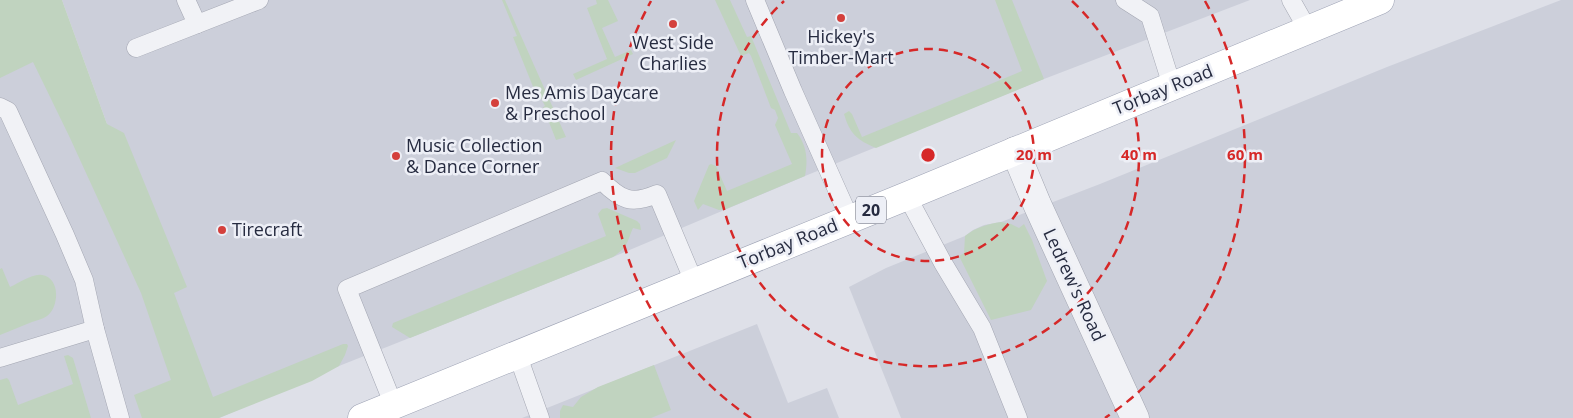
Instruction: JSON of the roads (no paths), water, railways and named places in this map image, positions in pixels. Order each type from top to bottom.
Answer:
[{"type":"main road","name":"Torbay Road","points":[[362,418],[518,356],[1379,0]]},
{"type":"street","name":"Ledrew's Road","points":[[1015,151],[1041,213],[1135,418]]},
{"type":"lane","points":[[186,0],[197,24]]},
{"type":"lane","points":[[136,48],[259,0]]},
{"type":"lane","points":[[755,0],[793,92],[850,219]]},
{"type":"lane","points":[[1125,0],[1150,16],[1172,86]]},
{"type":"lane","points":[[1290,0],[1308,30]]},
{"type":"lane","points":[[0,107],[8,111],[84,280],[95,329],[120,418]]},
{"type":"lane","points":[[394,406],[348,289],[602,181],[615,194],[629,200],[644,199],[657,194],[694,282]]},
{"type":"lane","points":[[907,196],[943,263],[982,328],[1018,418]]},
{"type":"lane","points":[[0,358],[95,329]]},
{"type":"lane","points":[[518,356],[540,418]]},
{"type":"place","name":"Hickey's Timber-Mart","points":[[841,18]]},
{"type":"place","name":"West Side Charlies","points":[[673,24]]},
{"type":"place","name":"Mes Amis Daycare & Preschool","points":[[495,103]]},
{"type":"place","name":"Music Collection & Dance Corner","points":[[396,156]]},
{"type":"place","name":"Tirecraft","points":[[222,230]]}]
